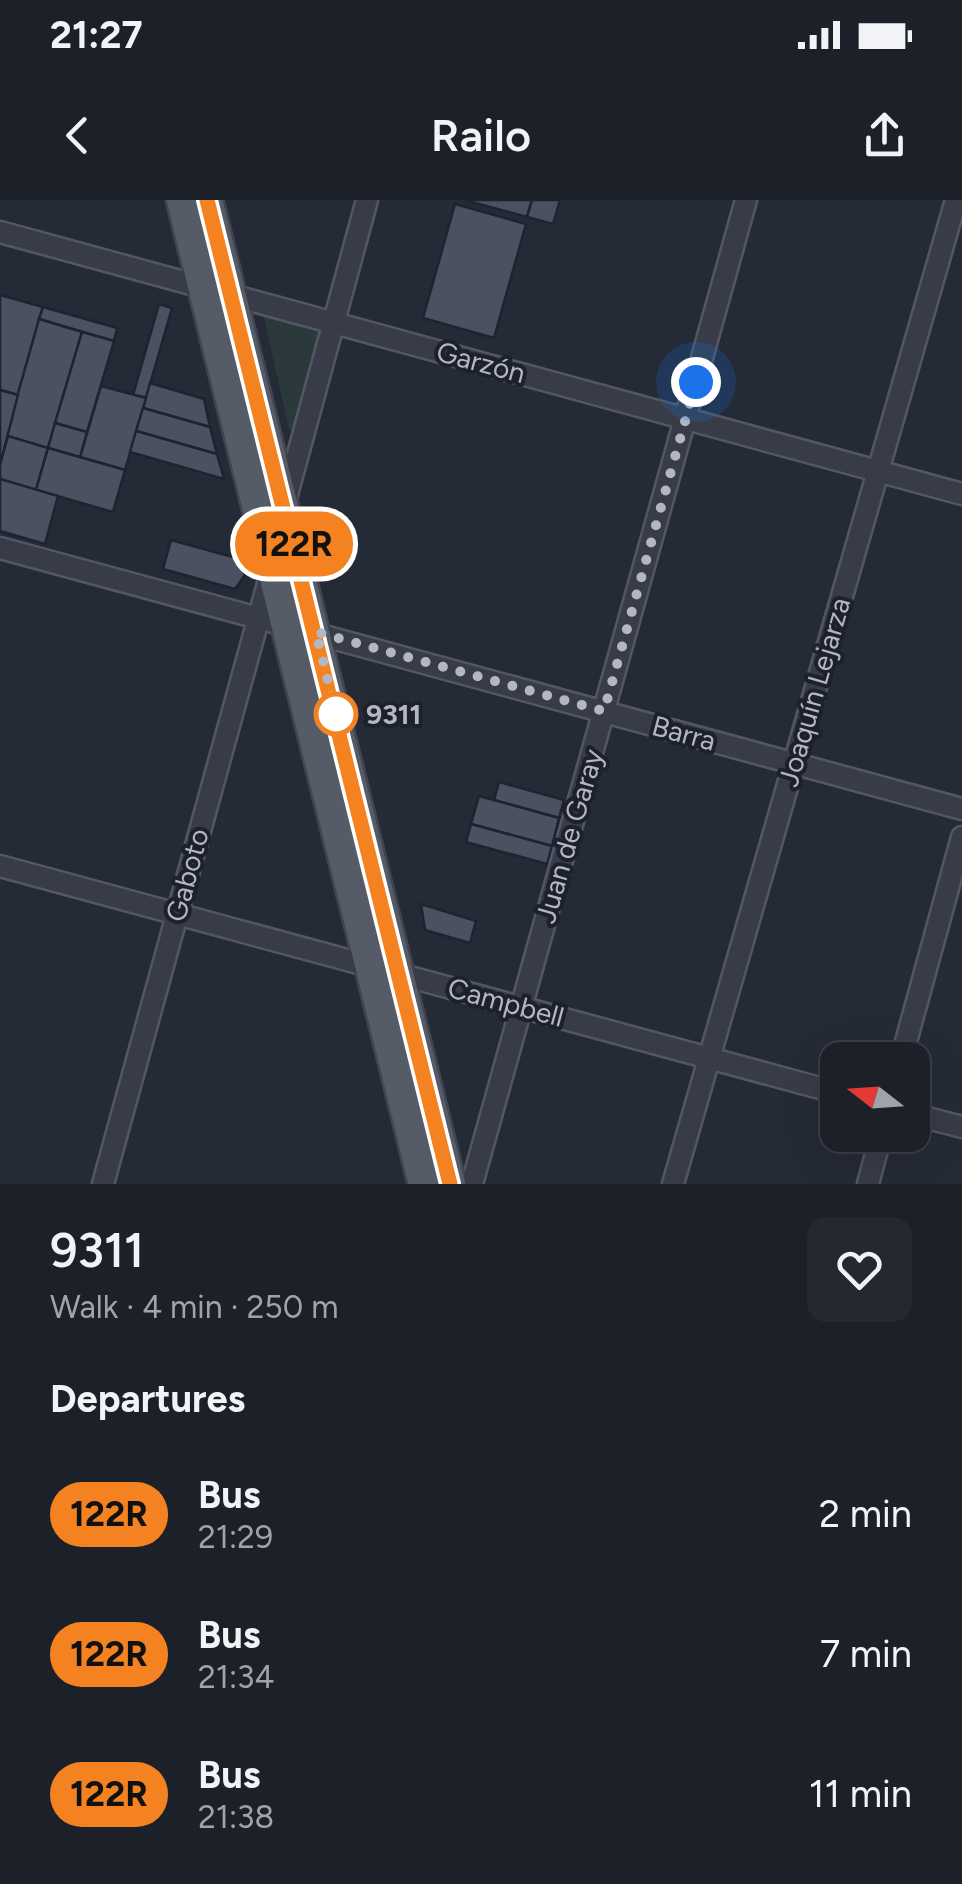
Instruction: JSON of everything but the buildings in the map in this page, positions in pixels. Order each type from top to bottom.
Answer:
[{"type":"main road","points":[[182,200],[216,290],[284,505],[286,624]]},
{"type":"main road","points":[[207,200],[216,290],[272,568],[384,968],[450,1184]]},
{"type":"main road","points":[[384,968],[424,1184]]},
{"type":"street","points":[[284,505],[367,200]]},
{"type":"street","name":"Juan de Garay","points":[[472,1184],[746,200]]},
{"type":"street","name":"Joaquín Lejarza","points":[[673,1184],[956,200]]},
{"type":"street","name":"Garzón","points":[[0,232],[962,494]]},
{"type":"street","name":"Barra","points":[[0,548],[962,809]]},
{"type":"street","name":"Gaboto","points":[[103,1184],[176,914],[286,624]]},
{"type":"street","points":[[907,1042],[962,837]]},
{"type":"street","name":"Campbell","points":[[0,866],[820,1088]]},
{"type":"street","points":[[930,1119],[962,1127]]},
{"type":"street","points":[[868,1184],[876,1152]]},
{"type":"shaded area","points":[[263,313],[324,330],[295,431],[289,429]]},
{"type":"bus line","name":"122R","points":[[207,200],[450,1184]]},
{"type":"place","name":"9311","points":[[336,714]]},
{"type":"route","points":[[336,714],[316,632],[604,711],[696,382]]}]
